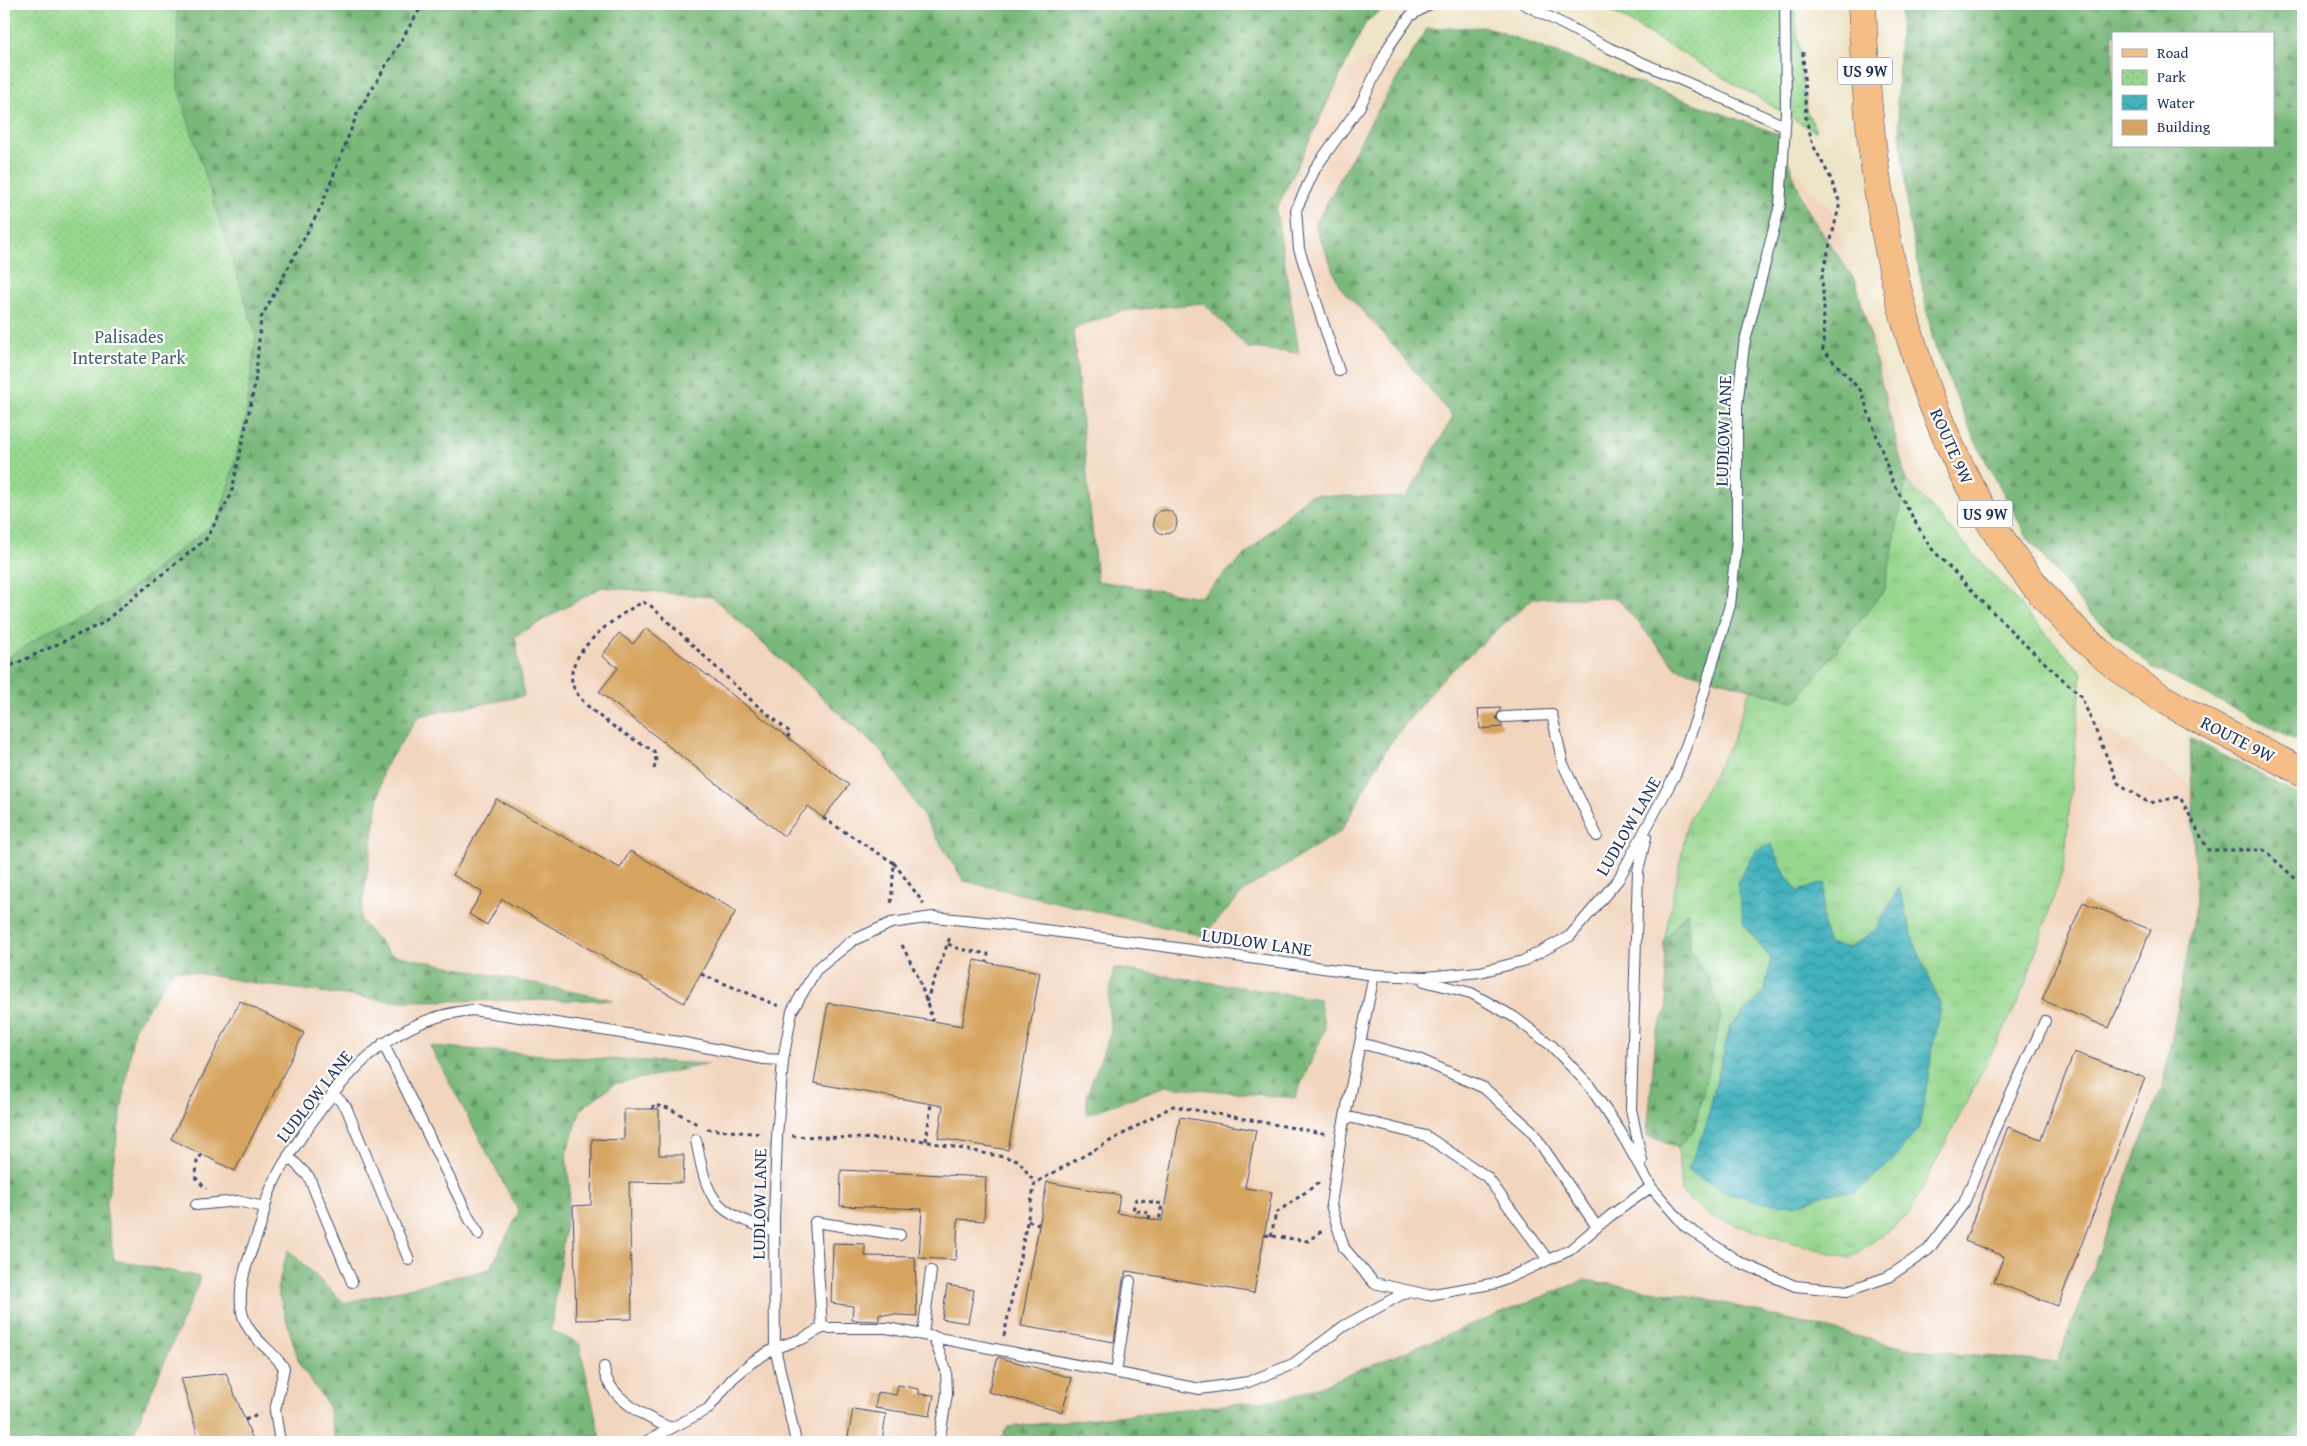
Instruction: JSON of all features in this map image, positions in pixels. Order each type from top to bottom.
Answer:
[{"type":"main road","name":"ROUTE 9W","points":[[1862,4],[1869,115],[1882,206],[1904,312],[1940,422],[1980,504],[2002,541],[2037,589],[2056,611],[2091,645],[2124,672],[2188,713],[2303,772]]},
{"type":"lane","points":[[1339,371],[1299,249],[1296,210],[1316,167],[1360,106],[1389,46],[1410,16],[1430,4]]},
{"type":"lane","points":[[1524,4],[1609,48],[1785,126]]},
{"type":"lane","name":"LUDLOW LANE","points":[[796,1442],[775,1348],[774,1231],[777,1136],[783,1060],[792,1010],[816,970],[852,941],[891,923],[933,917],[1004,924],[1374,974],[1426,977],[1480,972],[1523,961],[1570,936],[1618,880],[1676,773],[1696,719],[1730,604],[1737,539],[1737,407],[1744,344],[1780,205],[1785,126],[1785,4]]},
{"type":"lane","points":[[1504,717],[1552,715],[1563,764],[1597,836]]},
{"type":"lane","points":[[1649,824],[1638,871],[1631,1109],[1638,1149],[1651,1187]]},
{"type":"lane","points":[[1651,1187],[1597,1227],[1570,1250],[1498,1283],[1428,1295],[1406,1292],[1374,1283],[1344,1248],[1331,1205],[1341,1136],[1374,974],[1426,981],[1472,992],[1514,1017],[1545,1040],[1588,1084],[1620,1131],[1651,1187],[1685,1226],[1739,1262],[1795,1286],[1847,1291],[1888,1277],[1928,1250],[1964,1203],[1993,1133],[2045,1021]]},
{"type":"lane","name":"LUDLOW LANE","points":[[280,1442],[275,1411],[284,1368],[275,1355],[253,1337],[242,1312],[242,1283],[269,1193],[288,1156],[333,1093],[361,1061],[384,1043],[433,1018],[453,1012],[473,1010],[685,1043],[764,1059],[783,1060]]},
{"type":"lane","points":[[384,1043],[470,1220],[479,1234]]},
{"type":"lane","points":[[1360,1043],[1418,1059],[1484,1088],[1531,1130],[1597,1227]]},
{"type":"lane","points":[[333,1093],[346,1107],[410,1260]]},
{"type":"lane","points":[[1345,1116],[1426,1136],[1488,1177],[1548,1260]]},
{"type":"lane","points":[[696,1140],[707,1188],[720,1207],[740,1220],[774,1231]]},
{"type":"lane","points":[[288,1156],[309,1177],[352,1282]]},
{"type":"lane","points":[[196,1205],[237,1201],[266,1207]]},
{"type":"lane","points":[[822,1328],[815,1222],[900,1235]]},
{"type":"lane","points":[[931,1270],[928,1335],[946,1370],[947,1394],[939,1442]]},
{"type":"lane","points":[[1116,1373],[1130,1281]]},
{"type":"lane","points":[[645,1442],[708,1409],[732,1379],[752,1362],[775,1348],[802,1339],[822,1328],[888,1328],[1200,1389],[1248,1382],[1293,1364],[1344,1326],[1406,1292]]},
{"type":"lane","points":[[604,1367],[604,1374],[619,1395],[642,1414],[671,1428]]},
{"type":"path","points":[[4,669],[100,624],[206,539],[231,495],[255,384],[261,318],[322,205],[357,114],[422,4]]},
{"type":"path","points":[[654,769],[656,761],[654,751],[588,706],[573,686],[572,679],[572,672],[576,661],[590,640],[628,609],[643,602],[651,606],[754,702],[791,733],[787,737]]},
{"type":"path","points":[[823,818],[894,863],[933,917]]},
{"type":"path","points":[[891,923],[894,863]]},
{"type":"path","points":[[926,1003],[950,937]]},
{"type":"path","points":[[948,944],[959,949],[988,954],[987,962]]},
{"type":"path","points":[[902,945],[920,979],[933,1021]]},
{"type":"path","points":[[700,974],[792,1010]]},
{"type":"path","points":[[926,1141],[931,1104]]},
{"type":"path","points":[[652,1109],[652,1105],[669,1108],[707,1130],[777,1136],[926,1141],[1018,1160],[1035,1183],[1001,1349]]},
{"type":"path","points":[[1035,1183],[1173,1106],[1341,1136]]},
{"type":"path","points":[[1271,1236],[1276,1213],[1321,1182]]},
{"type":"path","points":[[1149,1219],[1150,1213],[1134,1210],[1136,1198],[1162,1204],[1159,1221]]},
{"type":"path","points":[[1028,1221],[1039,1224]]},
{"type":"path","points":[[245,1420],[262,1414]]},
{"type":"shaded area","points":[[1366,58],[1753,125],[1832,211],[1929,502],[2019,675],[2230,809],[2113,1426],[1337,1419],[1083,1442],[67,1442],[133,870],[1202,182]]},
{"type":"green space","points":[[4,4],[1389,4],[1366,22],[1276,210],[1299,353],[1248,348],[1204,303],[1121,311],[1073,329],[1097,581],[1200,597],[1309,495],[1406,498],[1453,417],[1382,332],[1340,287],[1315,225],[1372,120],[1427,29],[1486,27],[1778,134],[1806,209],[1856,282],[1906,480],[1885,589],[1796,702],[1677,668],[1617,598],[1533,598],[1439,682],[1388,746],[1341,831],[1246,889],[1203,936],[964,881],[884,754],[712,597],[602,587],[515,636],[524,696],[419,716],[383,769],[360,920],[390,954],[613,1000],[391,1001],[265,985],[174,969],[134,1029],[106,1209],[114,1260],[201,1277],[131,1442],[4,1442]]},
{"type":"green space","name":"Palisades Interstate Park","points":[[4,4],[177,4],[178,89],[256,335],[245,423],[219,519],[116,600],[55,627],[4,660]]},
{"type":"green space","points":[[1599,4],[1794,4],[1806,109],[1816,132]]},
{"type":"green space","points":[[1901,4],[2303,4],[2303,743],[2153,668],[2087,611],[2028,538],[1976,443],[1933,341],[1909,219],[1897,103]]},
{"type":"green space","points":[[1906,480],[2082,673],[2064,866],[2021,996],[1908,1216],[1850,1258],[1790,1242],[1711,1217],[1681,1192],[1678,1148],[1694,1129],[1710,980],[1690,950],[1686,912],[1664,942],[1688,822],[1733,739],[1750,689],[1796,702],[1884,589]],"holes":[[[1771,845],[1786,876],[1798,891],[1825,883],[1822,916],[1827,943],[1849,948],[1876,930],[1899,888],[1913,939],[1940,1004],[1919,1129],[1856,1192],[1834,1192],[1795,1205],[1687,1170],[1705,1129],[1730,1026],[1764,993],[1771,959],[1744,925]]]},
{"type":"green space","points":[[2190,738],[2303,797],[2303,1442],[998,1442],[1008,1427],[1290,1398],[1584,1280],[1703,1298],[1905,1348],[2057,1363],[2164,1080],[2196,907]]},
{"type":"green space","points":[[1687,911],[1690,950],[1710,980],[1721,1017],[1694,1129],[1678,1148],[1647,1135],[1656,1034],[1667,1009],[1664,942]]},
{"type":"green space","points":[[1114,968],[1319,999],[1325,1029],[1295,1098],[1166,1086],[1087,1114],[1087,1094],[1111,1032],[1108,1003]]},
{"type":"green space","points":[[430,1046],[569,1057],[709,1064],[614,1084],[581,1109],[566,1154],[570,1191],[551,1331],[579,1343],[600,1436],[558,1442],[335,1442],[328,1405],[300,1365],[277,1289],[288,1250],[344,1303],[490,1269],[519,1212]]},
{"type":"water","points":[[1771,844],[1786,876],[1798,891],[1825,883],[1822,916],[1827,943],[1849,948],[1876,930],[1899,887],[1913,939],[1940,1004],[1919,1129],[1890,1163],[1856,1192],[1834,1192],[1795,1205],[1764,1203],[1724,1192],[1687,1170],[1705,1129],[1730,1026],[1764,993],[1771,959],[1744,925],[1737,883],[1755,851]]},
{"type":"building","points":[[1165,510],[1170,511],[1176,517],[1176,527],[1170,533],[1165,534],[1160,533],[1154,527],[1153,522],[1154,517],[1160,511]]},
{"type":"building","points":[[646,628],[849,785],[823,818],[808,806],[784,836],[599,692],[618,668],[602,656],[619,633],[633,644]]},
{"type":"building","points":[[1501,708],[1496,718],[1502,724],[1502,727],[1480,729],[1478,709]]},
{"type":"building","points":[[496,799],[620,868],[630,851],[736,911],[684,1003],[502,899],[487,925],[469,914],[482,892],[453,875]]},
{"type":"building","points":[[2083,902],[2151,930],[2109,1028],[2042,1000]]},
{"type":"building","points":[[974,960],[1040,972],[1008,1150],[938,1138],[943,1106],[814,1083],[828,1003],[962,1026]]},
{"type":"building","points":[[240,1001],[304,1033],[235,1171],[171,1139]]},
{"type":"building","points":[[2074,1052],[2145,1078],[2058,1306],[1994,1282],[2004,1256],[1965,1241],[2008,1127],[2041,1139]]},
{"type":"building","points":[[624,1109],[659,1109],[659,1155],[684,1155],[683,1183],[629,1182],[632,1319],[576,1320],[573,1206],[591,1205],[592,1139],[624,1140]]},
{"type":"building","points":[[1180,1117],[1256,1130],[1245,1188],[1272,1192],[1254,1293],[1127,1271],[1123,1280],[1114,1342],[1021,1326],[1047,1182],[1120,1195],[1117,1213],[1162,1221]]},
{"type":"building","points":[[841,1170],[986,1177],[984,1221],[958,1219],[956,1260],[919,1258],[922,1209],[840,1206]]},
{"type":"building","points":[[833,1243],[865,1244],[865,1256],[915,1257],[917,1316],[879,1314],[879,1321],[852,1320],[853,1306],[831,1303]]},
{"type":"building","points":[[947,1285],[974,1290],[968,1323],[942,1319]]},
{"type":"building","points":[[998,1357],[1072,1378],[1062,1412],[988,1392]]},
{"type":"building","points":[[226,1373],[254,1442],[200,1442],[181,1378]]},
{"type":"building","points":[[898,1385],[919,1389],[919,1394],[934,1395],[930,1416],[875,1408],[878,1392],[896,1395]]},
{"type":"building","points":[[853,1409],[886,1414],[882,1442],[847,1442]]}]
